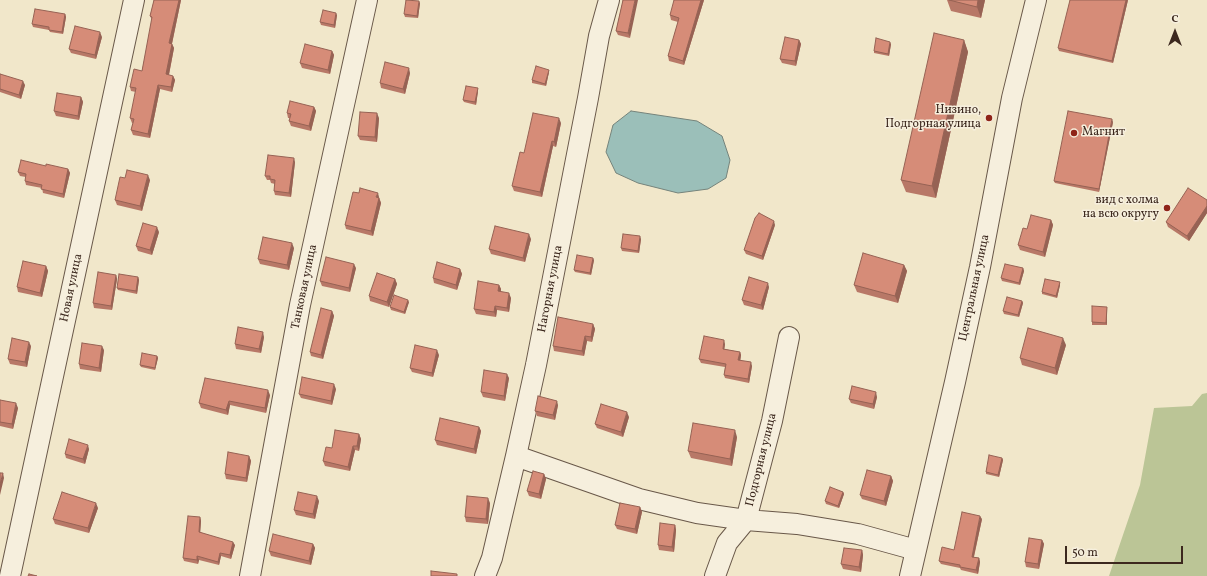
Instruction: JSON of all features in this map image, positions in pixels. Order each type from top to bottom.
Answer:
[{"type":"street","name":"Новая улица","points":[[10,576],[134,0]]},
{"type":"street","name":"Танковая улица","points":[[250,576],[300,305],[367,0]]},
{"type":"street","name":"Нагорная улица","points":[[485,576],[492,558],[516,456],[576,159],[599,36],[609,0]]},
{"type":"street","name":"Центральная улица","points":[[910,576],[980,267],[1012,98],[1036,0]]},
{"type":"street","name":"Подгорная улица","points":[[715,576],[727,543],[746,520],[772,421],[789,337]]},
{"type":"street","points":[[516,456],[639,499],[697,513],[746,520],[796,524],[858,534],[916,550]]},
{"type":"green space","points":[[1207,393],[1207,576],[1109,576],[1140,485],[1154,408],[1192,406],[1202,394]]},
{"type":"water","points":[[631,111],[697,121],[722,136],[730,160],[726,178],[708,189],[678,193],[638,183],[616,173],[606,152],[613,125]]},
{"type":"building","points":[[154,0],[179,0],[169,43],[172,44],[166,74],[173,76],[171,87],[158,85],[148,134],[131,130],[134,119],[130,118],[136,88],[130,87],[134,69],[142,71],[152,17],[150,16]]},
{"type":"building","points":[[406,0],[419,1],[417,16],[404,14]]},
{"type":"building","points":[[623,0],[635,0],[628,33],[616,31]]},
{"type":"building","points":[[674,0],[701,0],[683,61],[668,56],[679,18],[670,15]]},
{"type":"building","points":[[949,0],[978,0],[977,7]]},
{"type":"building","points":[[1070,0],[1126,0],[1112,61],[1058,48]]},
{"type":"building","points":[[35,9],[65,14],[62,32],[49,30],[49,27],[32,24]]},
{"type":"building","points":[[323,10],[336,13],[334,25],[320,22]]},
{"type":"building","points":[[75,26],[100,32],[95,55],[69,49]]},
{"type":"building","points":[[934,33],[964,40],[932,186],[901,180]]},
{"type":"building","points":[[785,37],[799,40],[795,61],[780,59]]},
{"type":"building","points":[[876,38],[890,42],[888,54],[874,51]]},
{"type":"building","points":[[305,44],[332,51],[328,70],[300,63]]},
{"type":"building","points":[[385,62],[409,68],[403,89],[380,83]]},
{"type":"building","points":[[536,66],[549,70],[545,84],[532,80]]},
{"type":"building","points":[[0,74],[23,81],[19,95],[0,89]]},
{"type":"building","points":[[466,86],[478,88],[475,102],[463,100]]},
{"type":"building","points":[[57,93],[81,97],[78,116],[54,111]]},
{"type":"building","points":[[290,101],[314,107],[309,126],[289,121],[291,114],[287,113]]},
{"type":"building","points":[[1068,111],[1112,119],[1099,189],[1054,181]]},
{"type":"building","points":[[360,112],[377,113],[375,137],[358,136]]},
{"type":"building","points":[[533,113],[559,118],[540,192],[512,186],[520,152],[524,153]]},
{"type":"building","points":[[268,155],[294,158],[289,193],[274,191],[275,180],[270,179],[270,176],[265,176]]},
{"type":"building","points":[[21,160],[68,169],[63,194],[41,189],[42,185],[25,181],[26,174],[18,172]]},
{"type":"building","points":[[127,170],[148,175],[140,206],[115,200],[120,177],[125,178]]},
{"type":"building","points":[[360,188],[378,193],[376,197],[379,198],[371,231],[345,225],[353,192],[359,193]]},
{"type":"building","points":[[1188,188],[1207,200],[1207,206],[1187,236],[1166,222]]},
{"type":"building","points":[[759,213],[774,221],[762,256],[744,250],[755,218]]},
{"type":"building","points":[[1031,215],[1051,220],[1043,252],[1018,245],[1023,228],[1027,229]]},
{"type":"building","points":[[143,223],[157,227],[150,250],[136,246]]},
{"type":"building","points":[[495,226],[529,234],[523,258],[489,249]]},
{"type":"building","points":[[623,234],[640,236],[638,251],[621,248]]},
{"type":"building","points":[[263,237],[292,243],[287,265],[258,259]]},
{"type":"building","points":[[863,253],[904,265],[895,296],[854,285]]},
{"type":"building","points":[[577,255],[593,258],[590,273],[574,270]]},
{"type":"building","points":[[326,257],[354,264],[349,288],[320,281]]},
{"type":"building","points":[[23,261],[46,266],[40,293],[17,287]]},
{"type":"building","points":[[437,262],[460,269],[456,285],[433,278]]},
{"type":"building","points":[[1005,264],[1023,268],[1019,283],[1001,278]]},
{"type":"building","points":[[98,272],[116,275],[111,306],[93,303]]},
{"type":"building","points":[[377,273],[395,279],[387,302],[369,296]]},
{"type":"building","points":[[119,274],[138,277],[136,291],[117,288]]},
{"type":"building","points":[[749,277],[768,283],[761,305],[742,300]]},
{"type":"building","points":[[1045,279],[1060,282],[1056,296],[1042,292]]},
{"type":"building","points":[[478,281],[499,285],[498,291],[509,293],[507,308],[495,306],[494,312],[474,309]]},
{"type":"building","points":[[394,295],[408,300],[404,312],[390,307]]},
{"type":"building","points":[[1007,297],[1022,301],[1018,315],[1003,311]]},
{"type":"building","points":[[1092,306],[1107,307],[1106,323],[1092,322]]},
{"type":"building","points":[[321,308],[332,311],[321,355],[310,352]]},
{"type":"building","points":[[558,317],[593,324],[591,337],[585,336],[582,351],[553,346]]},
{"type":"building","points":[[238,327],[263,332],[259,349],[235,344]]},
{"type":"building","points":[[1028,328],[1063,338],[1055,368],[1020,358]]},
{"type":"building","points":[[704,336],[724,340],[723,349],[740,352],[738,360],[751,362],[748,379],[724,375],[726,364],[699,359]]},
{"type":"building","points":[[12,338],[29,342],[25,362],[8,359]]},
{"type":"building","points":[[82,343],[102,346],[99,368],[79,364]]},
{"type":"building","points":[[415,345],[437,350],[432,373],[410,368]]},
{"type":"building","points":[[142,353],[157,356],[155,368],[140,365]]},
{"type":"building","points":[[484,370],[507,374],[504,396],[481,392]]},
{"type":"building","points":[[302,377],[334,384],[331,401],[299,394]]},
{"type":"building","points":[[205,378],[268,390],[265,408],[229,401],[226,410],[199,403]]},
{"type":"building","points":[[852,386],[876,392],[873,404],[849,399]]},
{"type":"building","points":[[538,396],[557,401],[553,415],[535,411]]},
{"type":"building","points":[[0,400],[16,403],[12,424],[0,422]]},
{"type":"building","points":[[601,404],[627,412],[621,432],[595,424]]},
{"type":"building","points":[[440,418],[479,427],[474,449],[435,440]]},
{"type":"building","points":[[693,423],[735,430],[730,459],[688,451]]},
{"type":"building","points":[[335,430],[359,434],[357,446],[353,446],[348,467],[323,461],[326,447],[332,448]]},
{"type":"building","points":[[69,439],[88,445],[83,459],[65,454]]},
{"type":"building","points":[[228,452],[249,456],[246,478],[225,474]]},
{"type":"building","points":[[989,455],[1002,458],[998,475],[986,472]]},
{"type":"building","points":[[867,470],[891,476],[884,501],[860,495]]},
{"type":"building","points":[[533,471],[544,474],[539,494],[527,491]]},
{"type":"building","points":[[0,473],[3,473],[0,484]]},
{"type":"building","points":[[830,487],[843,492],[838,506],[825,501]]},
{"type":"building","points":[[62,492],[96,503],[88,528],[53,519]]},
{"type":"building","points":[[298,492],[317,496],[313,514],[294,510]]},
{"type":"building","points":[[467,496],[488,498],[486,519],[465,517]]},
{"type":"building","points":[[620,503],[640,507],[635,529],[615,525]]},
{"type":"building","points":[[962,512],[980,516],[972,557],[979,558],[976,570],[939,561],[942,547],[954,550]]},
{"type":"building","points":[[188,516],[200,517],[199,532],[233,542],[230,555],[220,553],[218,562],[197,556],[197,560],[183,558]]},
{"type":"building","points":[[660,523],[675,525],[672,547],[658,545]]},
{"type":"building","points":[[273,534],[313,544],[309,561],[269,551]]},
{"type":"building","points":[[1029,538],[1042,540],[1038,564],[1025,562]]},
{"type":"building","points":[[844,548],[862,550],[859,567],[841,564]]},
{"type":"building","points":[[431,571],[457,574],[457,576],[431,576]]},
{"type":"place","name":"Низино, Подгорная улица","points":[[989,118]]},
{"type":"place","name":"Магнит","points":[[1074,133]]},
{"type":"place","name":"вид с холма на всю округу","points":[[1167,208]]}]
